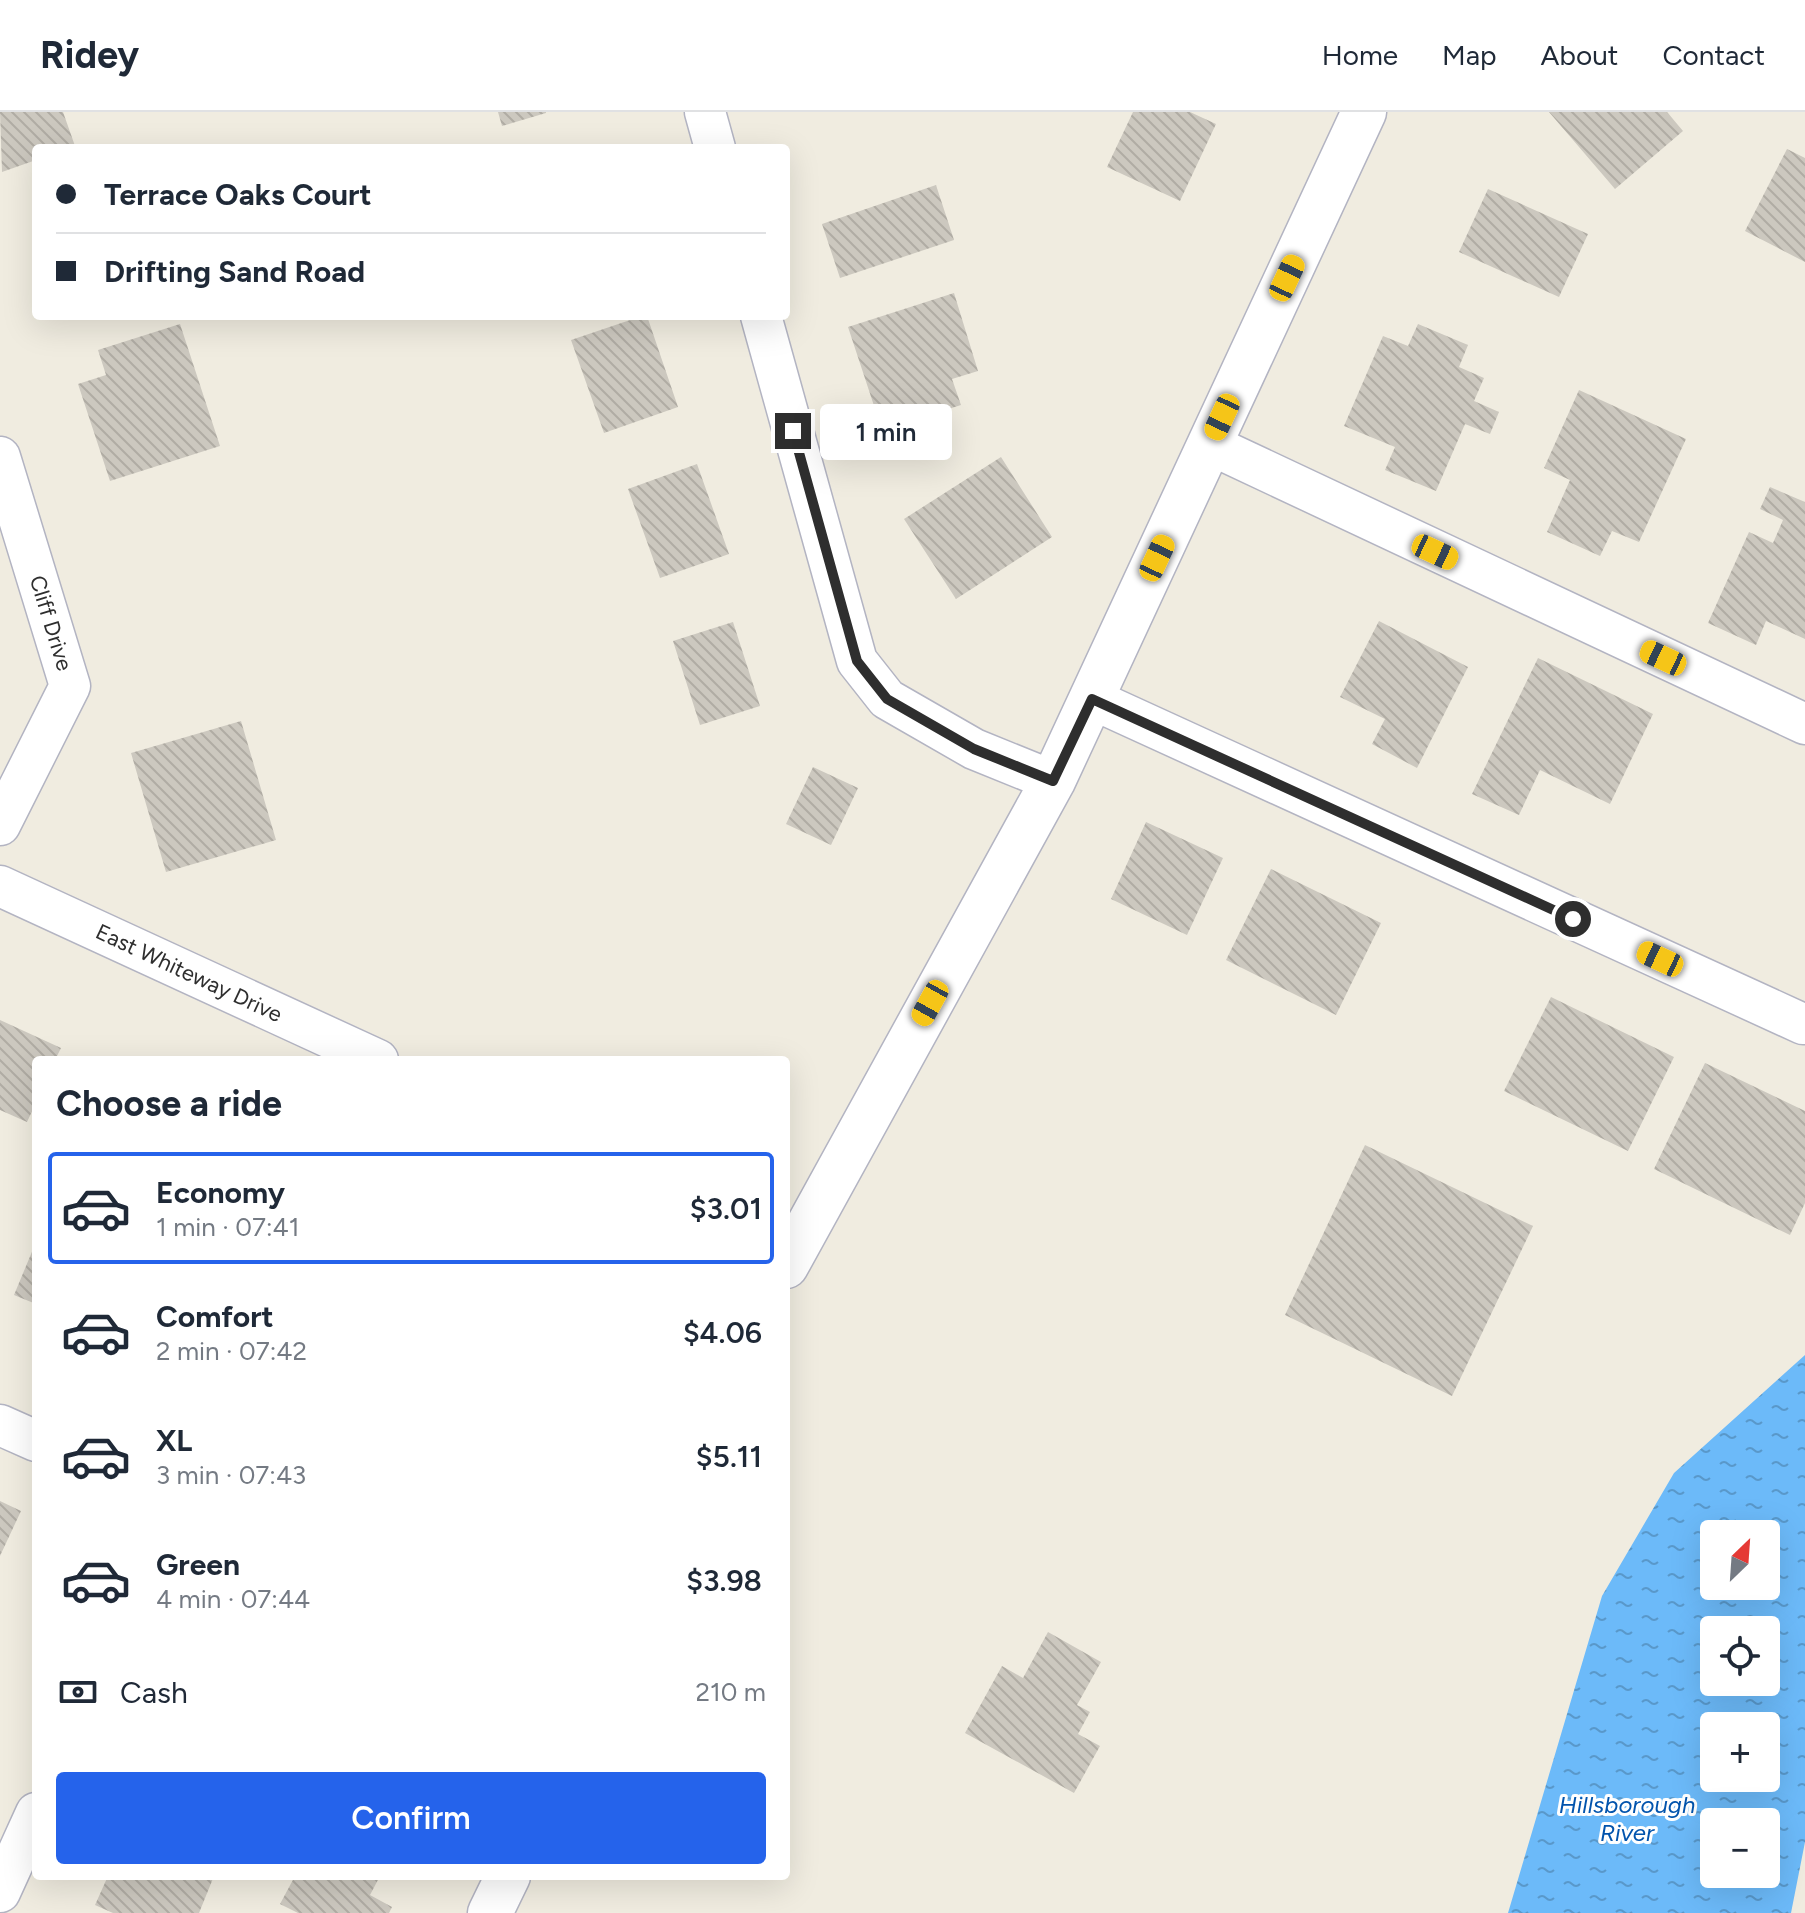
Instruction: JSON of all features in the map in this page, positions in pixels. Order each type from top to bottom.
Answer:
[{"type":"street","points":[[705,112],[714,144]]},
{"type":"street","points":[[790,1254],[1053,781],[1364,112]]},
{"type":"street","points":[[762,320],[857,661],[887,699],[974,749],[1053,781]]},
{"type":"street","points":[[1209,444],[1805,724]]},
{"type":"street","name":"Cliff Drive","points":[[0,457],[70,686],[0,825]]},
{"type":"street","points":[[1092,699],[1805,1023]]},
{"type":"street","name":"East Whiteway Drive","points":[[0,886],[369,1056]]},
{"type":"street","points":[[0,1425],[32,1439]]},
{"type":"street","points":[[0,1892],[32,1822]]},
{"type":"street","points":[[490,1913],[506,1880]]},
{"type":"water","name":"Hillsborough River","points":[[1805,1355],[1805,1842],[1791,1913],[1508,1913],[1602,1596],[1674,1473]]},
{"type":"building","points":[[0,112],[63,112],[74,144],[32,144],[32,161],[2,172]]},
{"type":"building","points":[[498,112],[546,112],[546,113],[502,126]]},
{"type":"building","points":[[1133,112],[1190,112],[1216,124],[1180,201],[1107,167]]},
{"type":"building","points":[[1549,112],[1667,112],[1683,131],[1615,189]]},
{"type":"building","points":[[1787,149],[1805,158],[1805,262],[1745,231]]},
{"type":"building","points":[[936,185],[954,240],[840,278],[822,224]]},
{"type":"building","points":[[1488,189],[1588,234],[1559,297],[1459,252]]},
{"type":"building","points":[[954,293],[978,371],[952,379],[961,405],[882,430],[848,327]]},
{"type":"building","points":[[630,320],[648,320],[678,407],[604,433],[571,340]]},
{"type":"building","points":[[180,324],[220,446],[110,481],[78,384],[106,375],[98,350]]},
{"type":"building","points":[[1418,324],[1468,345],[1459,367],[1484,378],[1474,401],[1499,412],[1490,434],[1465,424],[1436,491],[1385,470],[1395,447],[1344,426],[1383,336],[1408,346]]},
{"type":"building","points":[[1579,390],[1686,439],[1639,542],[1612,531],[1600,556],[1547,532],[1570,480],[1544,468]]},
{"type":"building","points":[[1001,457],[1052,537],[956,599],[904,519]]},
{"type":"building","points":[[697,464],[729,554],[660,578],[628,489]]},
{"type":"building","points":[[1770,487],[1805,502],[1805,639],[1766,621],[1756,645],[1708,623],[1749,532],[1773,543],[1783,520],[1760,509]]},
{"type":"building","points":[[1379,621],[1468,667],[1417,768],[1372,744],[1385,719],[1340,697]]},
{"type":"building","points":[[733,622],[760,706],[700,725],[673,641]]},
{"type":"building","points":[[1538,658],[1653,714],[1610,804],[1540,770],[1519,815],[1472,794]]},
{"type":"building","points":[[241,721],[276,840],[166,872],[131,753]]},
{"type":"building","points":[[813,767],[858,788],[831,845],[786,824]]},
{"type":"building","points":[[1146,822],[1223,858],[1187,935],[1111,899]]},
{"type":"building","points":[[1271,869],[1381,923],[1336,1015],[1226,960]]},
{"type":"building","points":[[1551,997],[1674,1057],[1628,1151],[1504,1091]]},
{"type":"building","points":[[0,1020],[61,1048],[57,1056],[32,1056],[32,1111],[27,1122],[0,1110]]},
{"type":"building","points":[[1705,1063],[1805,1111],[1805,1203],[1790,1235],[1654,1169]]},
{"type":"building","points":[[1365,1145],[1533,1226],[1452,1396],[1285,1315]]},
{"type":"building","points":[[32,1252],[32,1302],[14,1295]]},
{"type":"building","points":[[0,1501],[21,1511],[0,1556]]},
{"type":"building","points":[[1048,1632],[1101,1662],[1077,1705],[1090,1712],[1078,1734],[1100,1746],[1074,1793],[965,1733],[1002,1666],[1023,1678]]},
{"type":"building","points":[[106,1880],[212,1880],[199,1913],[113,1913],[95,1905]]},
{"type":"building","points":[[293,1880],[378,1880],[370,1895],[392,1907],[389,1913],[298,1913],[280,1904]]},
{"type":"route","points":[[793,431],[857,661],[887,699],[974,749],[1053,781],[1092,699],[1573,919]]}]
